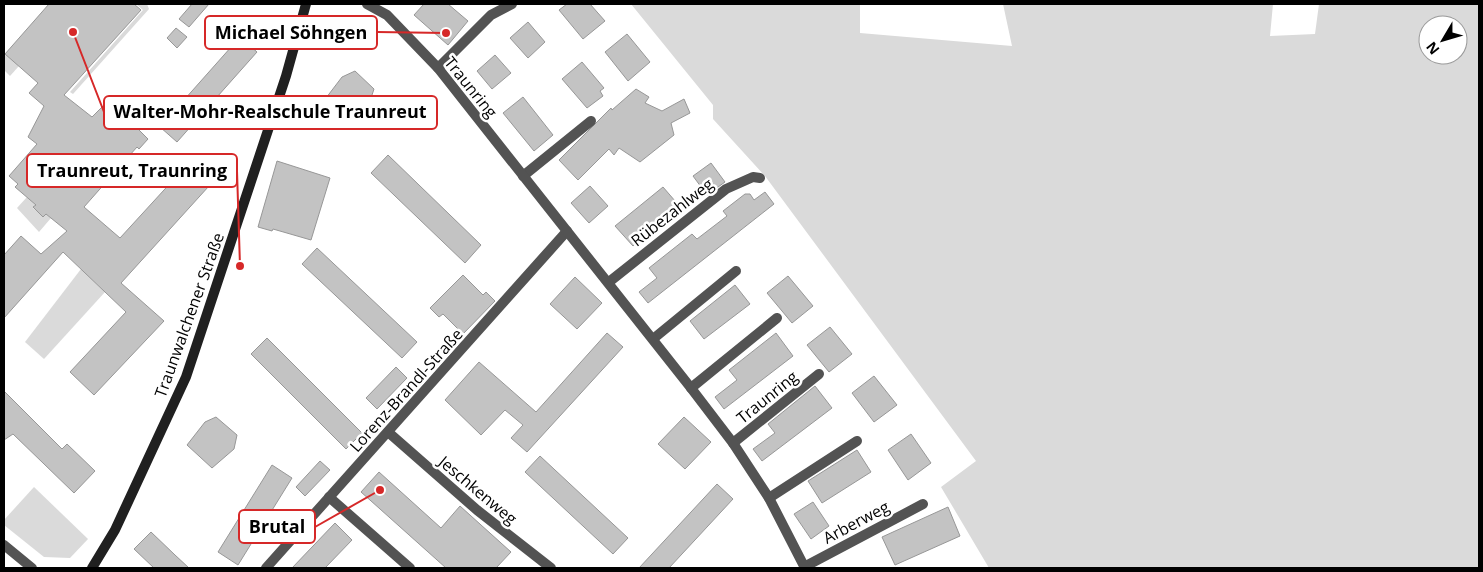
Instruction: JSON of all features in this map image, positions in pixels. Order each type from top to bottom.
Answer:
[{"type":"main road","points":[[306,4],[317,4]]},
{"type":"main road","name":"Traunwalchener Straße","points":[[92,568],[115,530],[186,377],[286,76],[306,4]]},
{"type":"street","name":"Traunring","points":[[367,4],[387,15],[438,68],[734,443],[769,498],[804,568]]},
{"type":"street","points":[[438,68],[490,16],[512,4]]},
{"type":"street","points":[[524,176],[590,121]]},
{"type":"street","name":"Rübezahlweg","points":[[608,282],[726,189],[753,177],[760,178]]},
{"type":"street","name":"Lorenz-Brandl-Straße","points":[[266,568],[567,231]]},
{"type":"street","points":[[652,339],[736,271]]},
{"type":"street","points":[[691,388],[777,318]]},
{"type":"street","name":"Traunring","points":[[734,443],[819,374]]},
{"type":"street","name":"Jeschkenweg","points":[[388,432],[470,504],[551,568]]},
{"type":"street","points":[[769,498],[857,441]]},
{"type":"street","points":[[329,497],[410,568]]},
{"type":"street","name":"Arberweg","points":[[804,568],[923,504]]},
{"type":"street","points":[[4,545],[32,568]]},
{"type":"shaded area","points":[[136,4],[147,4],[149,9],[73,94],[70,92],[143,10]]},
{"type":"shaded area","points":[[631,4],[860,4],[860,33],[1012,46],[1003,4],[1273,4],[1270,36],[1315,34],[1319,4],[1479,4],[1479,568],[989,568],[941,487],[976,461],[765,176],[713,119],[713,105]]},
{"type":"shaded area","points":[[4,52],[19,66],[10,76],[4,70]]},
{"type":"shaded area","points":[[27,197],[36,205],[33,208],[43,216],[46,214],[51,218],[39,232],[17,208]]},
{"type":"shaded area","points":[[81,269],[105,292],[44,359],[25,342]]},
{"type":"shaded area","points":[[34,487],[88,539],[70,558],[44,557],[4,525],[4,520]]},
{"type":"building","points":[[49,4],[134,4],[141,10],[64,95],[92,117],[109,100],[148,139],[139,149],[137,147],[84,207],[120,238],[186,166],[209,186],[121,283],[164,321],[94,395],[70,372],[126,312],[63,252],[4,318],[4,255],[21,236],[41,254],[67,231],[46,214],[43,217],[33,207],[36,205],[15,187],[18,184],[9,176],[37,144],[28,137],[44,106],[29,93],[38,83],[5,54]]},
{"type":"building","points":[[192,4],[209,4],[189,27],[179,19]]},
{"type":"building","points":[[424,4],[448,4],[468,21],[448,45],[414,15]]},
{"type":"building","points":[[567,4],[590,4],[605,21],[583,39],[559,10]]},
{"type":"building","points":[[528,22],[545,42],[528,58],[510,38]]},
{"type":"building","points":[[176,28],[187,37],[177,48],[167,38]]},
{"type":"building","points":[[627,34],[650,62],[628,81],[605,52]]},
{"type":"building","points":[[240,37],[257,52],[177,142],[160,127]]},
{"type":"building","points":[[495,55],[511,73],[492,89],[477,71]]},
{"type":"building","points":[[582,62],[604,88],[600,91],[603,96],[587,108],[562,79]]},
{"type":"building","points":[[355,71],[374,89],[369,104],[350,120],[326,98],[342,77]]},
{"type":"building","points":[[636,89],[649,97],[645,103],[662,111],[684,99],[690,113],[671,123],[674,135],[640,162],[619,148],[614,155],[609,149],[578,180],[559,160],[611,108],[612,110]]},
{"type":"building","points":[[523,97],[553,135],[534,151],[503,113]]},
{"type":"building","points":[[388,155],[481,245],[465,263],[371,173]]},
{"type":"building","points":[[277,161],[330,178],[311,240],[273,229],[272,231],[258,227]]},
{"type":"building","points":[[711,163],[725,182],[707,195],[693,176]]},
{"type":"building","points":[[590,186],[608,206],[589,223],[571,203]]},
{"type":"building","points":[[663,187],[682,209],[663,225],[660,221],[633,246],[615,226]]},
{"type":"building","points":[[765,192],[774,204],[648,303],[639,292],[657,278],[649,268],[692,234],[697,239],[727,216],[723,211],[745,194],[750,194],[754,200]]},
{"type":"building","points":[[317,248],[417,342],[402,358],[302,264]]},
{"type":"building","points":[[463,275],[483,295],[486,292],[495,301],[463,334],[443,314],[439,317],[430,308]]},
{"type":"building","points":[[788,276],[813,306],[792,323],[767,293]]},
{"type":"building","points":[[575,277],[602,303],[577,329],[550,304]]},
{"type":"building","points":[[735,285],[750,304],[704,339],[690,321]]},
{"type":"building","points":[[830,327],[852,354],[829,372],[807,345]]},
{"type":"building","points":[[607,333],[623,347],[527,452],[511,438],[523,425],[505,410],[481,435],[445,400],[479,362],[536,412]]},
{"type":"building","points":[[776,333],[793,356],[724,409],[715,397],[737,380],[729,370]]},
{"type":"building","points":[[267,338],[362,433],[346,449],[251,354]]},
{"type":"building","points":[[396,367],[407,378],[377,409],[366,398]]},
{"type":"building","points":[[874,376],[897,405],[874,422],[852,393]]},
{"type":"building","points":[[815,386],[832,408],[762,461],[753,449],[775,433],[768,424]]},
{"type":"building","points":[[4,391],[62,449],[67,444],[95,471],[74,493],[13,434],[4,440]]},
{"type":"building","points":[[216,417],[237,435],[234,449],[212,468],[187,445],[205,422]]},
{"type":"building","points":[[684,417],[711,442],[685,469],[658,444]]},
{"type":"building","points":[[911,434],[931,463],[908,480],[888,450]]},
{"type":"building","points":[[857,450],[871,472],[822,503],[808,481]]},
{"type":"building","points":[[540,456],[628,538],[613,554],[525,472]]},
{"type":"building","points":[[320,461],[330,470],[305,496],[296,487]]},
{"type":"building","points":[[272,465],[292,478],[238,565],[218,552]]},
{"type":"building","points":[[379,472],[441,528],[460,506],[511,552],[496,568],[446,568],[361,492]]},
{"type":"building","points":[[717,484],[733,499],[669,568],[639,568]]},
{"type":"building","points":[[813,502],[829,526],[811,539],[794,514]]},
{"type":"building","points":[[948,507],[960,536],[895,565],[882,537]]},
{"type":"building","points":[[335,523],[352,540],[325,568],[292,568]]},
{"type":"building","points":[[151,532],[189,568],[154,568],[134,549]]},
{"type":"place","name":"Walter-Mohr-Realschule Traunreut","points":[[73,32]]},
{"type":"place","name":"Michael Söhngen","points":[[446,33]]},
{"type":"place","name":"Traunreut, Traunring","points":[[240,266]]},
{"type":"place","name":"Brutal","points":[[380,490]]}]
